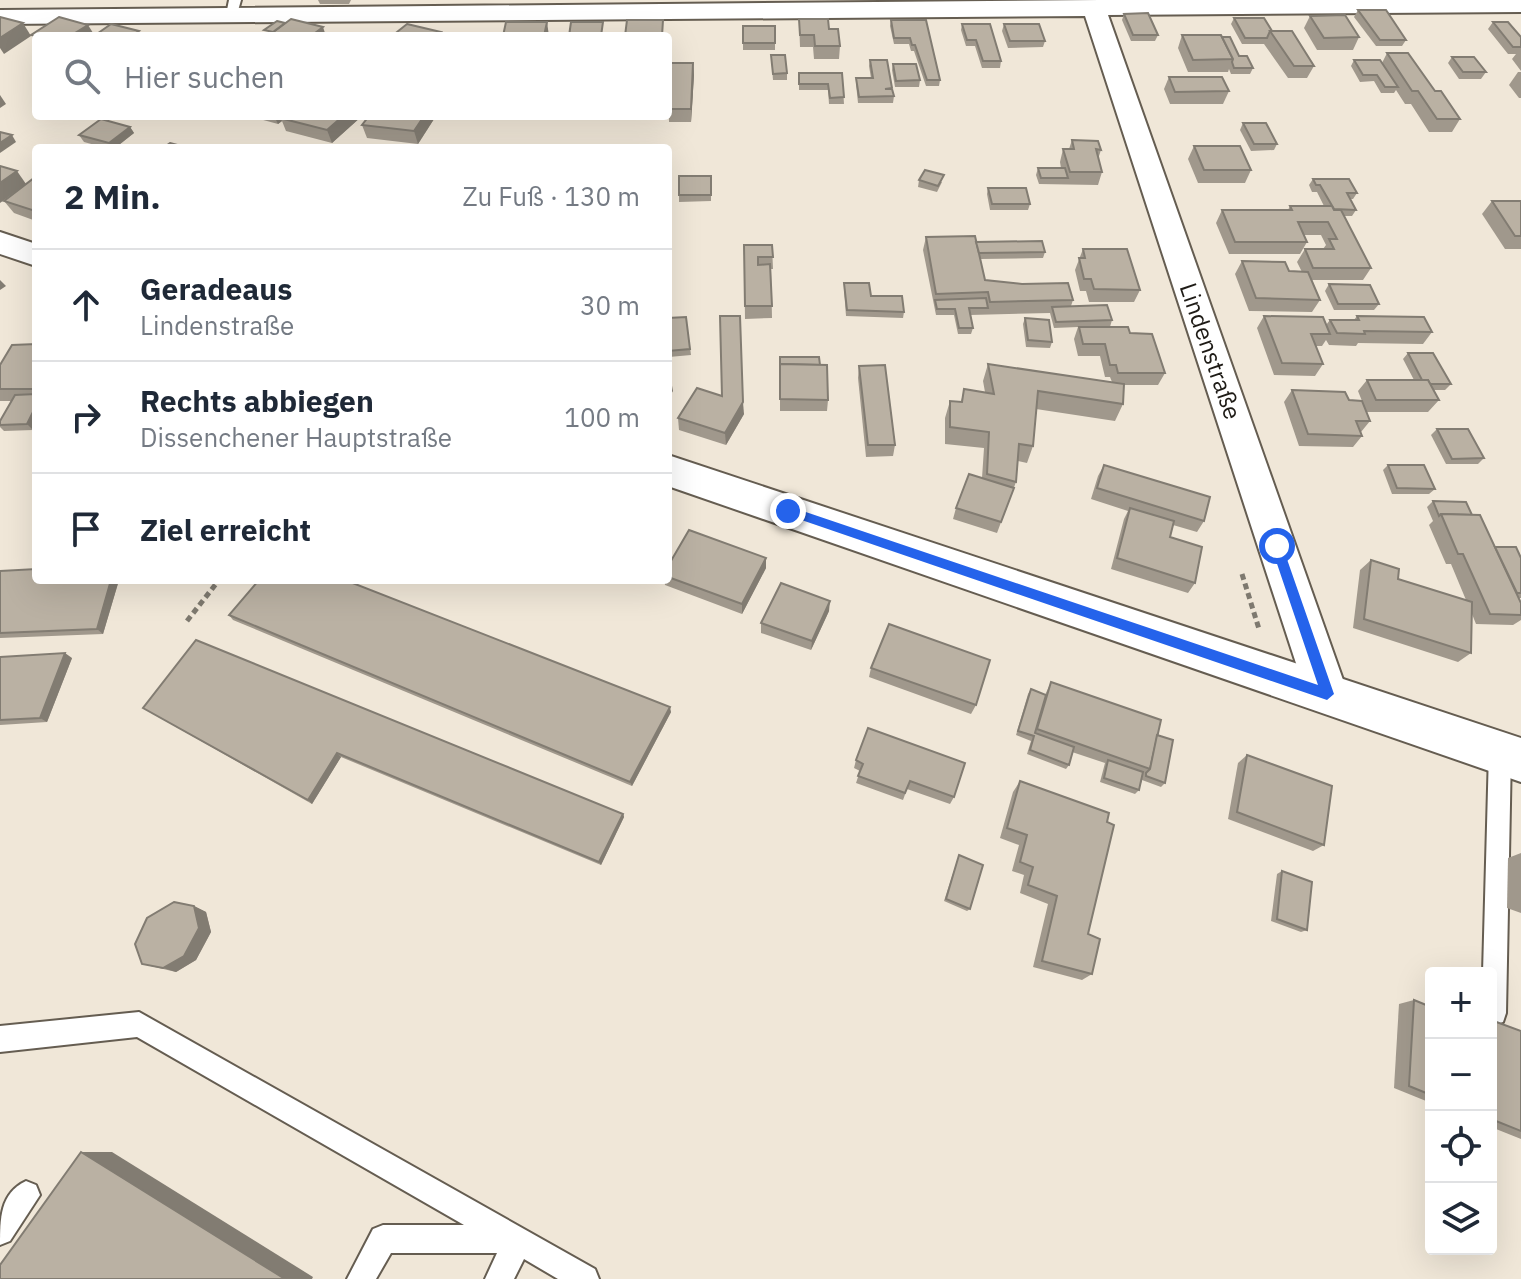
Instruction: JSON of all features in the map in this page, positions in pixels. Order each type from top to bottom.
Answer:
[{"type":"main road","points":[[0,243],[32,254]]},
{"type":"main road","points":[[672,471],[1510,756]]},
{"type":"street","name":"Lindenstraße","points":[[1091,4],[1327,694]]},
{"type":"street","points":[[0,17],[234,8],[1521,5]]},
{"type":"lane","points":[[1497,967],[1510,756]]},
{"type":"lane","points":[[0,1039],[139,1024],[585,1279]]},
{"type":"lane","points":[[0,1231],[26,1195]]},
{"type":"lane","points":[[361,1279],[383,1239],[519,1239]]},
{"type":"lane","points":[[499,1279],[519,1239]]},
{"type":"path","points":[[187,621],[216,584]]},
{"type":"building","points":[[1358,10],[1386,10],[1406,40],[1380,40]]},
{"type":"building","points":[[1148,13],[1158,35],[1133,35],[1124,14]]},
{"type":"building","points":[[1345,15],[1359,37],[1324,38],[1310,16]]},
{"type":"building","points":[[0,17],[23,23],[0,38]]},
{"type":"building","points":[[59,17],[88,25],[77,32],[36,32]]},
{"type":"building","points":[[1234,18],[1264,18],[1272,31],[1267,38],[1245,38]]},
{"type":"building","points":[[291,19],[323,27],[316,32],[273,32]]},
{"type":"building","points":[[799,19],[828,19],[829,29],[838,29],[840,46],[815,46],[814,35],[800,35]]},
{"type":"building","points":[[627,20],[663,20],[662,32],[626,32]]},
{"type":"building","points":[[891,20],[926,20],[940,80],[927,80],[915,45],[912,45],[910,38],[894,38]]},
{"type":"building","points":[[277,21],[285,23],[273,32],[264,30]]},
{"type":"building","points":[[506,22],[547,22],[545,32],[504,32]]},
{"type":"building","points":[[571,22],[603,22],[602,32],[570,32]]},
{"type":"building","points":[[1493,22],[1508,22],[1521,37],[1521,47],[1513,47]]},
{"type":"building","points":[[111,24],[139,31],[138,32],[100,32]]},
{"type":"building","points":[[407,24],[441,32],[397,32]]},
{"type":"building","points":[[962,24],[990,24],[1001,61],[983,61],[976,40],[967,40]]},
{"type":"building","points":[[1004,24],[1039,24],[1045,41],[1010,41]]},
{"type":"building","points":[[743,26],[775,26],[775,43],[743,43]]},
{"type":"building","points":[[1270,31],[1292,31],[1314,66],[1294,66]]},
{"type":"building","points":[[1182,35],[1221,35],[1233,59],[1193,60]]},
{"type":"building","points":[[1222,37],[1230,37],[1239,56],[1247,56],[1253,68],[1234,68]]},
{"type":"building","points":[[1387,53],[1408,53],[1435,91],[1441,91],[1460,119],[1437,119],[1418,91],[1412,91]]},
{"type":"building","points":[[771,55],[785,55],[787,73],[773,74]]},
{"type":"building","points":[[1452,57],[1474,57],[1486,72],[1463,72]]},
{"type":"building","points":[[870,60],[887,60],[892,88],[885,89],[892,89],[894,96],[859,97],[856,78],[873,78]]},
{"type":"building","points":[[1354,60],[1380,60],[1398,87],[1385,87],[1377,75],[1363,75]]},
{"type":"building","points":[[672,63],[693,63],[691,109],[672,109]]},
{"type":"building","points":[[893,64],[916,64],[920,80],[896,81]]},
{"type":"building","points":[[799,73],[842,73],[844,97],[830,98],[828,84],[799,84]]},
{"type":"building","points":[[1169,77],[1222,77],[1229,91],[1175,92]]},
{"type":"building","points":[[100,120],[130,127],[109,143],[79,135]]},
{"type":"building","points":[[288,120],[338,120],[327,130]]},
{"type":"building","points":[[366,120],[421,120],[414,131],[362,125]]},
{"type":"building","points":[[1243,123],[1266,123],[1277,144],[1254,144]]},
{"type":"building","points":[[0,132],[12,135],[0,143]]},
{"type":"building","points":[[1072,140],[1098,141],[1101,150],[1096,149],[1102,172],[1070,172],[1063,149],[1074,149]]},
{"type":"building","points":[[1194,146],[1240,146],[1251,170],[1204,170]]},
{"type":"building","points":[[0,166],[17,171],[0,183]]},
{"type":"building","points":[[1038,168],[1065,168],[1068,178],[1041,178]]},
{"type":"building","points":[[925,170],[944,175],[938,186],[919,180]]},
{"type":"building","points":[[679,176],[711,176],[711,195],[679,195]]},
{"type":"building","points":[[1313,179],[1349,179],[1357,193],[1347,193],[1356,210],[1334,209]]},
{"type":"building","points":[[32,180],[32,210],[4,201]]},
{"type":"building","points":[[988,188],[1026,188],[1030,204],[992,204]]},
{"type":"building","points":[[1492,201],[1521,201],[1521,236],[1515,236]]},
{"type":"building","points":[[1290,206],[1332,206],[1334,210],[1341,210],[1371,268],[1313,268],[1305,249],[1334,249],[1329,239],[1337,239],[1328,222],[1298,222],[1307,242],[1235,242],[1222,210],[1292,210]]},
{"type":"building","points":[[975,236],[985,280],[1022,284],[1068,283],[1073,300],[990,302],[988,292],[936,294],[926,237]]},
{"type":"building","points":[[1042,241],[1045,252],[979,253],[976,242]]},
{"type":"building","points":[[744,245],[772,245],[773,257],[758,257],[758,265],[770,264],[772,306],[745,306]]},
{"type":"building","points":[[1083,249],[1127,249],[1140,290],[1094,289],[1091,279],[1084,279],[1079,258],[1085,258]]},
{"type":"building","points":[[1242,261],[1285,262],[1289,271],[1308,272],[1320,300],[1256,298]]},
{"type":"building","points":[[844,283],[869,283],[871,296],[902,296],[904,312],[847,310]]},
{"type":"building","points":[[1329,284],[1370,285],[1379,304],[1338,304]]},
{"type":"building","points":[[986,298],[988,308],[969,308],[973,328],[959,328],[955,309],[937,309],[935,300]]},
{"type":"building","points":[[1107,305],[1112,320],[1056,322],[1052,307]]},
{"type":"building","points":[[720,316],[740,316],[743,402],[725,433],[678,418],[697,388],[722,396]]},
{"type":"building","points":[[1264,316],[1323,317],[1330,334],[1311,334],[1323,364],[1282,363]]},
{"type":"building","points":[[1357,316],[1424,317],[1432,332],[1337,333],[1330,320],[1359,320]]},
{"type":"building","points":[[686,317],[690,349],[672,351],[672,318]]},
{"type":"building","points":[[1025,318],[1049,320],[1052,342],[1028,340]]},
{"type":"building","points":[[1079,327],[1128,327],[1130,333],[1152,334],[1165,373],[1118,373],[1116,365],[1110,365],[1105,344],[1083,344]]},
{"type":"building","points":[[32,344],[32,389],[0,389],[0,365],[12,345]]},
{"type":"building","points":[[1408,353],[1433,353],[1451,384],[1430,384],[1428,380],[1422,380]]},
{"type":"building","points":[[780,357],[819,357],[820,365],[780,364]]},
{"type":"building","points":[[780,364],[827,365],[828,400],[780,399]]},
{"type":"building","points":[[988,364],[1124,384],[1123,404],[1038,391],[1033,446],[1019,444],[1016,482],[987,474],[989,432],[950,427],[950,401],[962,402],[964,389],[994,394]]},
{"type":"building","points":[[885,365],[895,445],[868,445],[859,366]]},
{"type":"building","points":[[1367,380],[1428,380],[1439,400],[1376,400]]},
{"type":"building","points":[[1292,390],[1345,392],[1349,400],[1362,401],[1370,421],[1356,421],[1362,436],[1308,434]]},
{"type":"building","points":[[32,394],[32,414],[27,424],[0,425],[0,421],[15,395]]},
{"type":"building","points":[[1437,429],[1468,429],[1484,458],[1452,459]]},
{"type":"building","points":[[1104,465],[1210,497],[1204,521],[1097,488]]},
{"type":"building","points":[[1388,465],[1424,465],[1435,489],[1397,488]]},
{"type":"building","points":[[969,474],[1014,488],[1001,522],[956,508]]},
{"type":"building","points":[[1433,501],[1466,502],[1472,515],[1439,516]]},
{"type":"building","points":[[1130,508],[1174,521],[1170,537],[1202,547],[1195,583],[1117,558]]},
{"type":"building","points":[[1441,514],[1480,515],[1521,603],[1521,615],[1490,614]]},
{"type":"building","points":[[689,530],[766,558],[742,604],[672,578],[672,559]]},
{"type":"building","points":[[1495,547],[1516,547],[1521,558],[1521,593],[1517,593]]},
{"type":"building","points":[[1371,560],[1399,569],[1398,579],[1472,602],[1471,653],[1364,619]]},
{"type":"building","points":[[32,569],[32,584],[110,584],[97,629],[0,633],[0,571]]},
{"type":"building","points":[[781,583],[830,601],[812,641],[761,623]]},
{"type":"building","points":[[256,584],[355,584],[670,707],[630,782],[229,615]]},
{"type":"building","points":[[889,624],[990,660],[976,705],[871,668]]},
{"type":"building","points":[[196,640],[623,814],[599,862],[337,753],[308,800],[143,708]]},
{"type":"building","points":[[65,653],[40,718],[0,720],[0,657]]},
{"type":"building","points":[[1051,682],[1161,720],[1150,769],[1037,729]]},
{"type":"building","points":[[1031,689],[1046,695],[1035,733],[1074,747],[1069,765],[1030,750],[1034,736],[1018,731]]},
{"type":"building","points":[[868,728],[965,763],[954,797],[910,781],[905,793],[858,776],[863,764],[856,760]]},
{"type":"building","points":[[1157,735],[1173,740],[1165,783],[1146,776]]},
{"type":"building","points":[[1247,755],[1332,786],[1324,845],[1237,812]]},
{"type":"building","points":[[1108,760],[1143,772],[1139,790],[1104,778]]},
{"type":"building","points":[[1020,781],[1109,813],[1107,822],[1114,825],[1088,934],[1100,939],[1092,974],[1042,961],[1057,896],[1028,885],[1033,867],[1020,862],[1027,835],[1007,828]]},
{"type":"building","points":[[959,855],[983,865],[970,909],[946,899]]},
{"type":"building","points":[[1282,871],[1312,882],[1307,930],[1277,919]]},
{"type":"building","points":[[174,902],[194,906],[199,928],[184,956],[163,968],[142,964],[135,944],[147,918]]},
{"type":"building","points":[[1414,1000],[1425,1005],[1425,1093],[1409,1086]]},
{"type":"building","points":[[1497,1022],[1521,1031],[1521,1131],[1497,1121]]},
{"type":"building","points":[[81,1152],[285,1279],[0,1279],[0,1265]]},
{"type":"route","points":[[788,511],[1327,694],[1277,546]]}]
